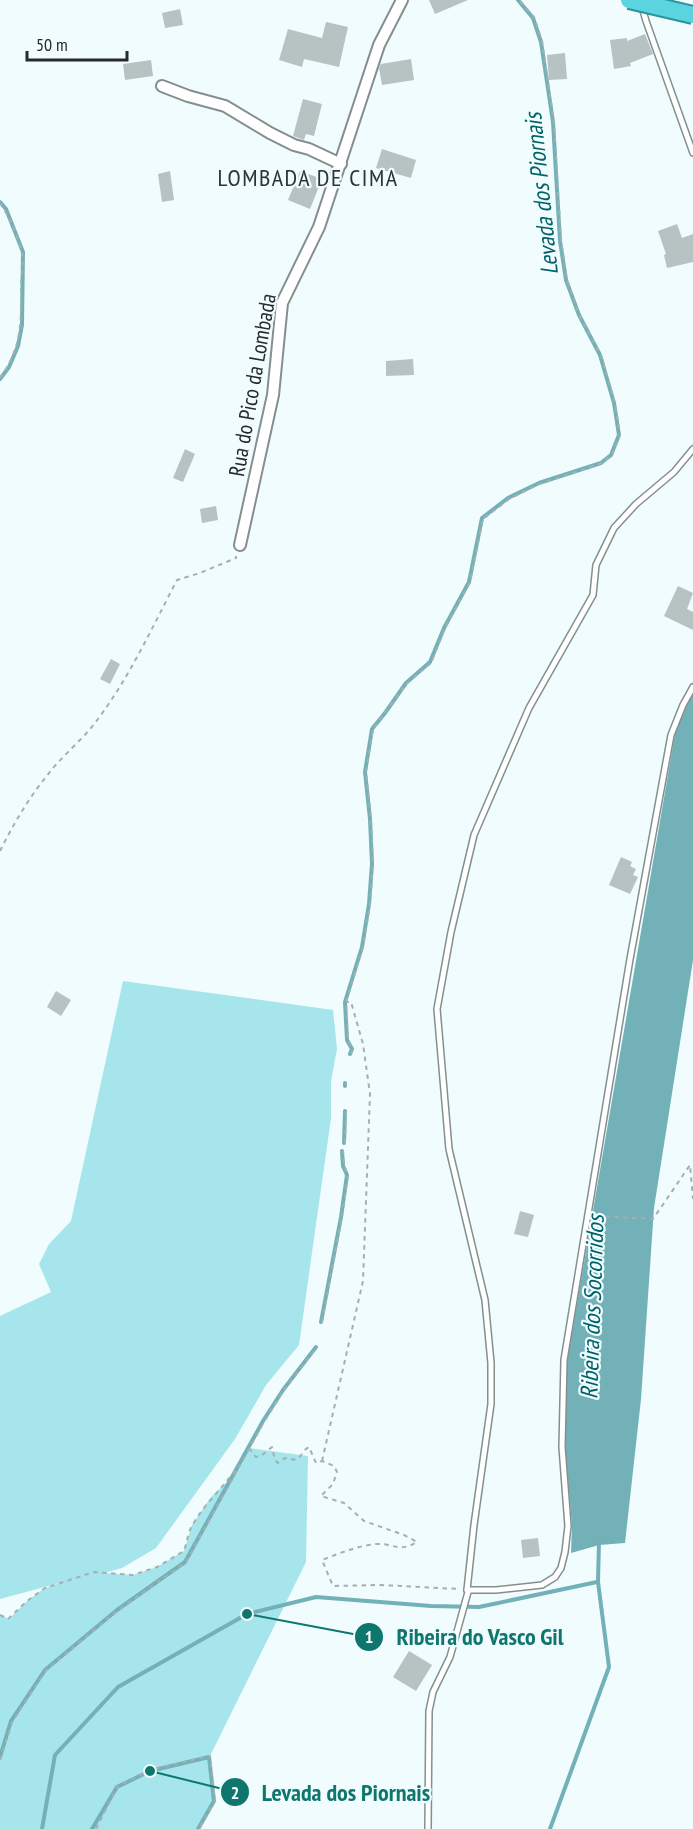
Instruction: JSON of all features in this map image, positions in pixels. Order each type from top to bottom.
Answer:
[{"type":"highway","points":[[629,0],[693,15]]},
{"type":"street","name":"Rua do Pico da Lombada","points":[[240,545],[273,395],[282,303],[319,227],[379,45],[402,0]]},
{"type":"street","points":[[162,86],[225,106],[294,145],[309,149],[341,164]]},
{"type":"lane","points":[[641,0],[646,21],[693,153]]},
{"type":"lane","points":[[428,1829],[429,1711],[433,1692],[450,1658],[468,1591],[474,1525],[491,1404],[485,1300],[449,1149],[437,1009],[451,932],[474,835],[529,708],[593,595],[596,565],[614,528],[636,504],[674,472],[693,449]]},
{"type":"lane","points":[[468,1591],[542,1585],[555,1577],[561,1568],[566,1552],[568,1526],[562,1447],[564,1360],[586,1215],[671,735],[693,687]]},
{"type":"path","points":[[351,1054],[353,1048],[348,1040],[346,1002],[363,947],[370,904],[373,864],[366,772],[373,729],[406,684],[431,663],[445,628],[470,582],[483,519],[509,499],[539,484],[602,464],[612,455],[620,435],[615,403],[601,355],[579,315],[567,280],[561,240],[554,122],[542,41],[534,17],[519,0]]},
{"type":"path","points":[[0,203],[22,252],[21,325],[17,346],[0,378]]},
{"type":"path","points":[[0,850],[46,776],[96,721],[130,672],[177,580],[236,558],[240,545]]},
{"type":"path","points":[[322,1461],[363,1281],[369,1094],[363,1044],[351,1002],[346,1002]]},
{"type":"path","points":[[346,1111],[346,1141]]},
{"type":"path","points":[[322,1322],[348,1175],[344,1166],[343,1151]]},
{"type":"path","points":[[586,1215],[653,1219],[690,1165],[693,1199]]},
{"type":"path","points":[[0,1760],[12,1722],[46,1670],[118,1610],[186,1562],[264,1422],[284,1390],[317,1347]]},
{"type":"path","points":[[249,1448],[256,1457],[261,1456],[272,1447],[278,1463],[285,1458],[299,1460],[305,1449],[309,1447],[316,1463],[322,1461],[334,1466],[337,1472],[333,1484],[321,1496],[344,1503],[364,1521],[417,1542],[408,1548],[380,1544],[367,1546],[343,1551],[322,1560],[333,1586],[381,1585],[468,1591]]},
{"type":"path","points":[[0,1615],[9,1619],[27,1601],[45,1588],[94,1572],[133,1575],[157,1567],[184,1551],[192,1526],[211,1497],[228,1481],[249,1448]]},
{"type":"path","points":[[96,1829],[117,1787],[150,1770],[210,1756],[215,1802],[199,1829]]},
{"type":"shaded area","points":[[123,981],[333,1010],[337,1049],[331,1081],[331,1118],[299,1345],[266,1385],[235,1439],[156,1548],[122,1568],[104,1573],[133,1575],[157,1567],[184,1551],[192,1525],[211,1497],[228,1481],[249,1448],[308,1456],[306,1562],[210,1756],[215,1801],[199,1829],[0,1829],[0,1615],[9,1619],[27,1601],[45,1588],[63,1582],[0,1599],[0,1316],[51,1292],[39,1264],[49,1244],[71,1221]]},
{"type":"water","points":[[693,694],[693,960],[654,1208],[641,1399],[625,1543],[599,1545],[571,1553],[572,1525],[565,1446],[567,1362],[675,734]]},
{"type":"building","points":[[429,0],[468,0],[435,14]]},
{"type":"building","points":[[180,9],[183,25],[165,28],[162,13]]},
{"type":"building","points":[[326,22],[348,27],[339,67],[304,59],[302,67],[279,60],[288,29],[322,38]]},
{"type":"building","points":[[645,34],[653,54],[630,63],[631,66],[614,69],[610,40],[627,38],[627,41]]},
{"type":"building","points":[[565,53],[567,79],[549,80],[547,55]]},
{"type":"building","points":[[411,59],[414,80],[382,85],[379,68],[381,64]]},
{"type":"building","points":[[151,60],[153,76],[125,80],[123,64]]},
{"type":"building","points":[[303,99],[322,104],[314,136],[306,134],[304,140],[293,136]]},
{"type":"building","points":[[382,149],[416,160],[411,178],[376,168]]},
{"type":"building","points":[[170,171],[174,200],[162,202],[158,174]]},
{"type":"building","points":[[300,171],[322,179],[310,209],[288,200]]},
{"type":"building","points":[[677,224],[682,238],[693,234],[693,262],[667,268],[664,255],[666,254],[658,231]]},
{"type":"building","points":[[413,359],[414,375],[386,376],[386,361]]},
{"type":"building","points":[[185,449],[195,454],[183,482],[173,478]]},
{"type":"building","points":[[216,506],[218,520],[202,523],[200,509]]},
{"type":"building","points":[[678,586],[693,593],[687,609],[693,612],[693,630],[664,616]]},
{"type":"building","points":[[111,659],[120,664],[110,684],[100,679]]},
{"type":"building","points":[[621,857],[632,862],[630,866],[636,869],[633,875],[638,877],[630,894],[609,885]]},
{"type":"building","points":[[56,991],[71,1000],[61,1016],[47,1007]]},
{"type":"building","points":[[520,1211],[534,1215],[528,1237],[514,1234]]},
{"type":"building","points":[[538,1538],[540,1556],[523,1558],[521,1540]]},
{"type":"building","points":[[409,1651],[432,1665],[416,1691],[393,1677]]},
{"type":"waterway","name":"Levada dos Piornais","points":[[350,1054],[352,1049],[347,1040],[345,1002],[362,947],[369,904],[372,864],[365,772],[372,729],[406,683],[430,662],[444,628],[469,582],[482,518],[508,498],[539,483],[601,463],[611,455],[619,435],[614,403],[600,355],[579,315],[566,280],[560,241],[553,122],[541,42],[533,18],[518,0]]},
{"type":"waterway","name":"Levada dos Piornais","points":[[0,202],[6,209],[23,252],[22,325],[18,346],[9,367],[0,379]]},
{"type":"waterway","name":"Levada dos Piornais","points":[[344,1143],[345,1111]]},
{"type":"waterway","name":"Levada dos Piornais","points":[[321,1322],[347,1175],[343,1166],[342,1151]]},
{"type":"waterway","name":"Levada dos Piornais","points":[[0,1757],[11,1721],[45,1670],[117,1610],[185,1562],[263,1421],[316,1347]]},
{"type":"waterway","name":"Ribeira dos Socorridos","points":[[550,1829],[609,1667],[598,1582],[599,1541]]},
{"type":"waterway","points":[[42,1829],[55,1755],[118,1687],[247,1614],[316,1597],[431,1606],[479,1607],[597,1582]]},
{"type":"waterway","name":"Levada dos Piornais","points":[[92,1829],[117,1787],[150,1771],[209,1757],[214,1801],[198,1829]]},
{"type":"place","name":"Ribeira do Vasco Gil","points":[[247,1614]]},
{"type":"place","name":"Levada dos Piornais","points":[[150,1771]]},
{"type":"district","name":"LOMBADA DE CIMA","points":[[308,177]]}]
